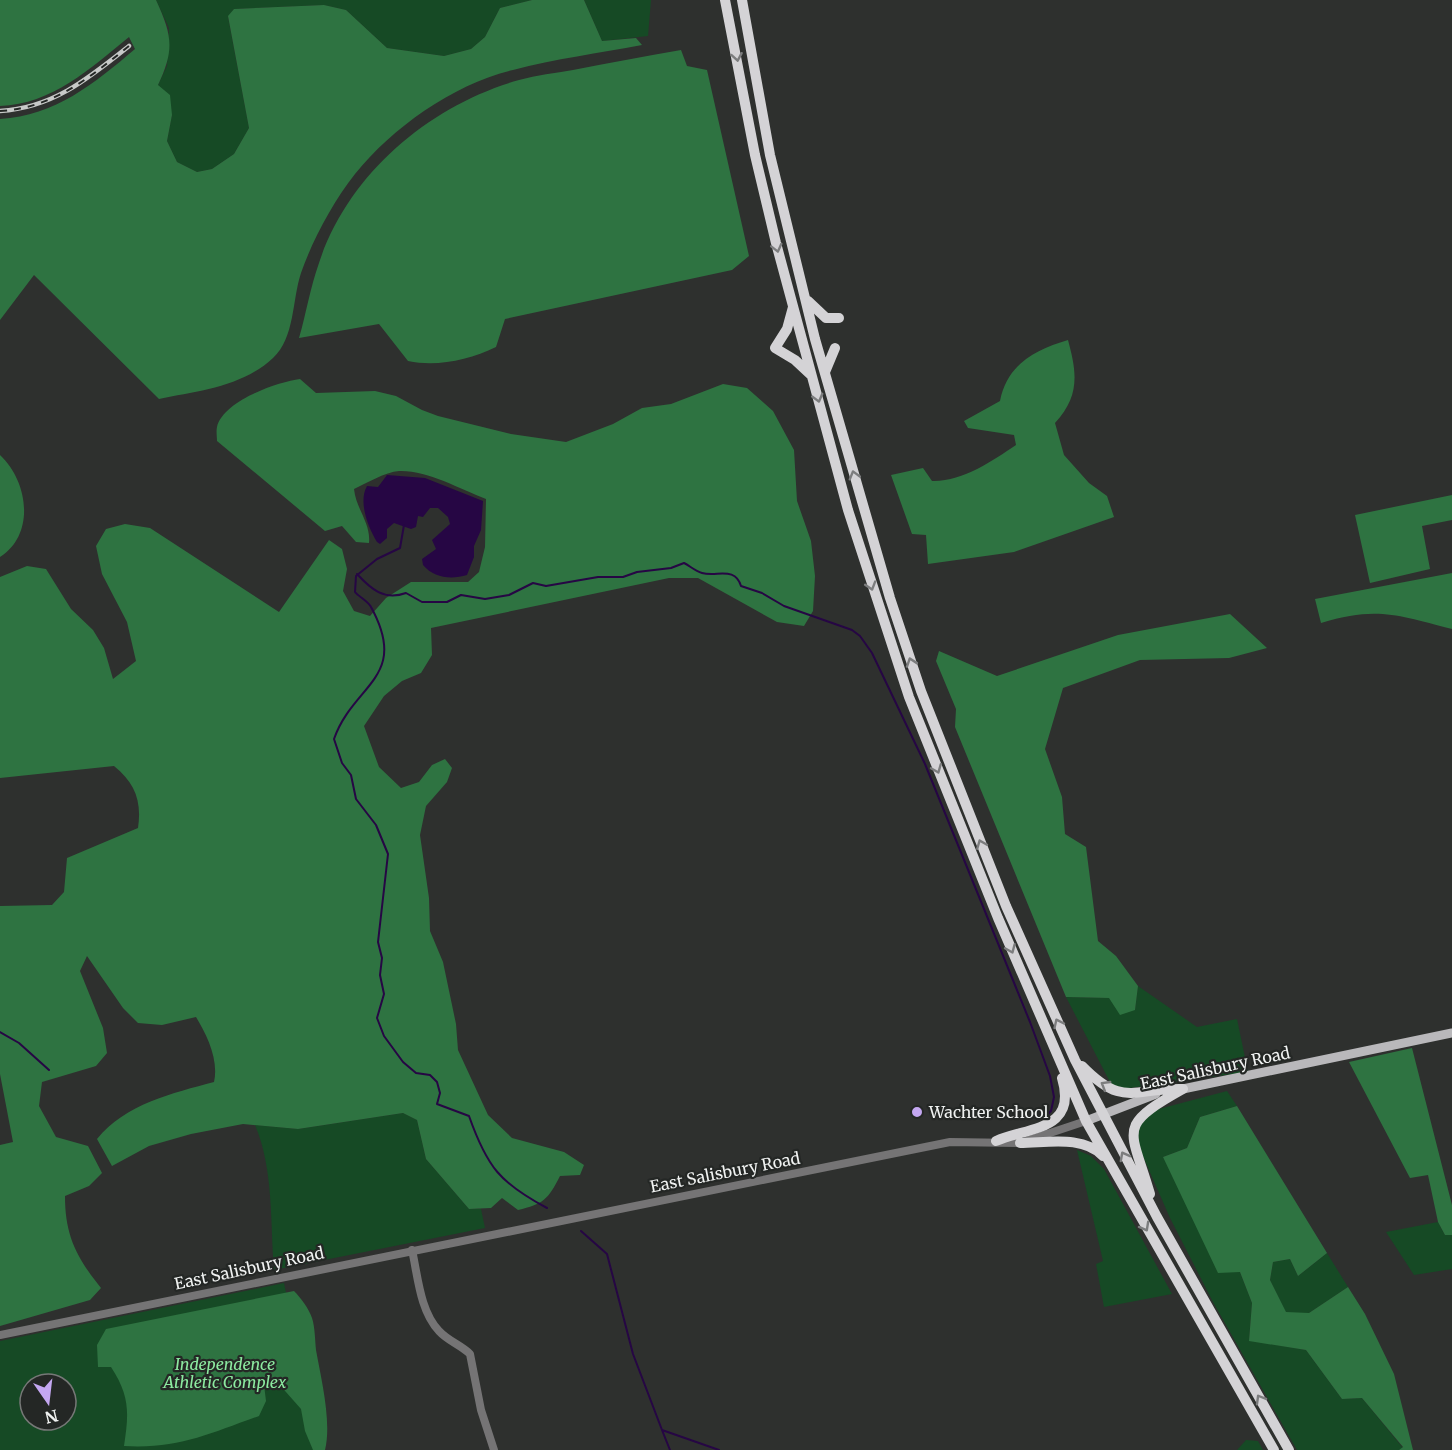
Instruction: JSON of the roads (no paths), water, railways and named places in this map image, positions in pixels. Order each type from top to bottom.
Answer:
[{"type":"highway","points":[[725,0],[755,155],[793,306],[872,591],[909,697],[1048,1035],[1086,1120],[1274,1450]]},
{"type":"highway","points":[[742,0],[770,155],[803,291],[890,598],[921,691],[1006,906],[1075,1060],[1157,1217],[1289,1450]]},
{"type":"highway","points":[[803,291],[811,305],[822,315],[830,319],[839,318]]},
{"type":"highway","points":[[793,306],[787,329],[775,348],[795,360],[812,377]]},
{"type":"highway","points":[[825,372],[835,348]]},
{"type":"highway","points":[[996,1141],[1044,1127],[1062,1110],[1064,1085],[1048,1035]]},
{"type":"highway","points":[[1075,1060],[1107,1089],[1119,1092],[1183,1089]]},
{"type":"highway","points":[[1157,1217],[1135,1151],[1134,1130],[1139,1118],[1149,1108],[1183,1089]]},
{"type":"highway","points":[[1020,1143],[1084,1144],[1099,1152],[1113,1170]]},
{"type":"main road","name":"East Salisbury Road","points":[[1086,1120],[1148,1096],[1452,1033]]},
{"type":"street","name":"East Salisbury Road","points":[[0,1335],[950,1142],[1020,1143],[1086,1120]]},
{"type":"street","points":[[412,1250],[425,1308],[431,1322],[440,1333],[470,1354],[481,1410],[494,1450]]},
{"type":"waterway","points":[[404,525],[400,548],[377,559],[356,576],[355,592],[371,607],[381,631],[384,650],[381,665],[374,679],[353,705],[334,739],[342,763],[351,775],[356,799],[376,825],[388,854],[378,942],[382,958],[380,975],[384,994],[377,1018],[384,1036],[403,1062],[416,1073],[430,1075],[437,1082],[440,1093],[437,1104],[469,1116],[482,1148],[497,1172],[518,1190],[547,1208]]},
{"type":"waterway","points":[[357,574],[378,592],[391,596],[406,593],[422,602],[447,602],[461,595],[485,599],[509,595],[533,583],[546,586],[598,577],[623,577],[637,572],[671,568],[684,563],[702,573],[730,574],[738,580],[741,586],[762,593],[784,606],[852,630],[860,636],[872,653],[925,764],[1030,1022],[1050,1076],[1054,1097],[1051,1111],[1044,1118]]},
{"type":"waterway","points":[[0,1032],[19,1043],[49,1070]]},
{"type":"waterway","points":[[581,1231],[607,1254],[633,1354],[662,1430],[719,1450]]},
{"type":"waterway","points":[[662,1430],[670,1450]]},
{"type":"railway","points":[[0,111],[19,109],[54,98],[85,80],[129,46]]},
{"type":"place","name":"Wachter School","points":[[917,1112]]},
{"type":"park label","name":"Independence Athletic Complex","points":[[225,1373]]}]
